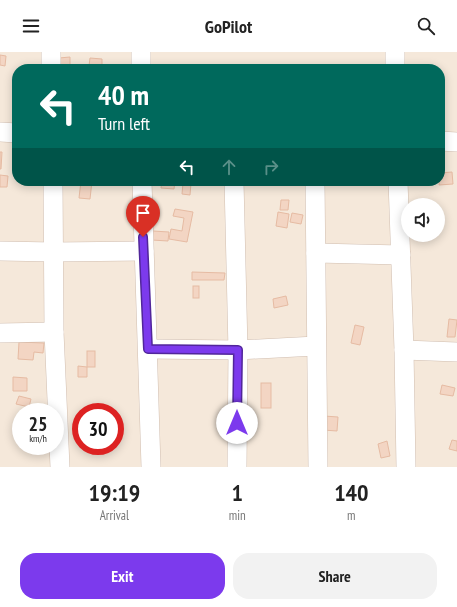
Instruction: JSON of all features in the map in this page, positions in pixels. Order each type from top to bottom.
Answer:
[{"type":"street","points":[[51,52],[51,64]]},
{"type":"street","points":[[141,52],[141,64]]},
{"type":"street","points":[[394,52],[395,64]]},
{"type":"street","points":[[0,132],[12,133]]},
{"type":"street","points":[[445,141],[457,142]]},
{"type":"street","points":[[53,186],[54,332],[60,467]]},
{"type":"street","points":[[142,186],[151,467]]},
{"type":"street","points":[[234,186],[238,350],[237,467]]},
{"type":"street","points":[[315,186],[318,467]]},
{"type":"street","points":[[398,186],[404,350],[406,467]]},
{"type":"street","points":[[0,251],[144,251]]},
{"type":"street","points":[[316,253],[400,255]]},
{"type":"street","points":[[0,333],[54,332]]},
{"type":"street","points":[[148,349],[238,350],[316,346]]},
{"type":"street","points":[[404,350],[457,352]]},
{"type":"shaded area","points":[[0,52],[457,52],[457,467],[0,467]]},
{"type":"building","points":[[0,55],[6,56],[5,66],[0,65]]},
{"type":"building","points":[[70,57],[70,64],[59,64],[59,58]]},
{"type":"building","points":[[90,58],[102,59],[102,64],[89,64]]},
{"type":"building","points":[[0,152],[2,152],[1,169],[0,169]]},
{"type":"building","points":[[452,172],[453,184],[445,185],[445,173]]},
{"type":"building","points":[[0,175],[8,176],[7,187],[0,187]]},
{"type":"building","points":[[80,186],[91,186],[90,199],[79,198]]},
{"type":"building","points":[[161,186],[174,186],[174,189],[161,188]]},
{"type":"building","points":[[183,186],[191,186],[190,195],[182,194]]},
{"type":"building","points":[[281,200],[289,200],[288,210],[280,210]]},
{"type":"building","points":[[175,209],[193,212],[187,242],[169,239],[171,229],[182,231],[184,218],[173,216]]},
{"type":"building","points":[[278,212],[289,214],[287,228],[276,226]]},
{"type":"building","points":[[292,213],[303,215],[301,224],[290,222]]},
{"type":"building","points":[[153,231],[169,232],[168,241],[152,240]]},
{"type":"building","points":[[192,272],[225,273],[224,280],[192,280]]},
{"type":"building","points":[[193,286],[199,286],[199,298],[193,298]]},
{"type":"building","points":[[286,296],[288,305],[274,308],[273,299]]},
{"type":"building","points":[[449,319],[457,320],[455,337],[447,337]]},
{"type":"building","points":[[355,325],[364,327],[360,345],[351,343]]},
{"type":"building","points":[[19,342],[44,343],[43,353],[34,352],[33,360],[18,359]]},
{"type":"building","points":[[87,351],[95,351],[95,367],[87,367]]},
{"type":"building","points":[[78,366],[87,367],[87,377],[78,377]]},
{"type":"building","points":[[13,377],[27,378],[27,391],[13,391]]},
{"type":"building","points":[[261,383],[271,383],[271,408],[261,408]]},
{"type":"building","points":[[442,385],[455,388],[453,396],[440,394]]},
{"type":"building","points":[[19,396],[31,399],[30,403],[16,403]]},
{"type":"building","points":[[324,416],[338,417],[337,431],[323,430]]},
{"type":"building","points":[[244,418],[252,420],[249,437],[241,436]]},
{"type":"building","points":[[452,440],[457,441],[457,451],[449,449]]},
{"type":"building","points":[[387,441],[390,456],[381,458],[378,444]]},
{"type":"route","points":[[143,237],[148,349],[238,350],[237,423]]}]
